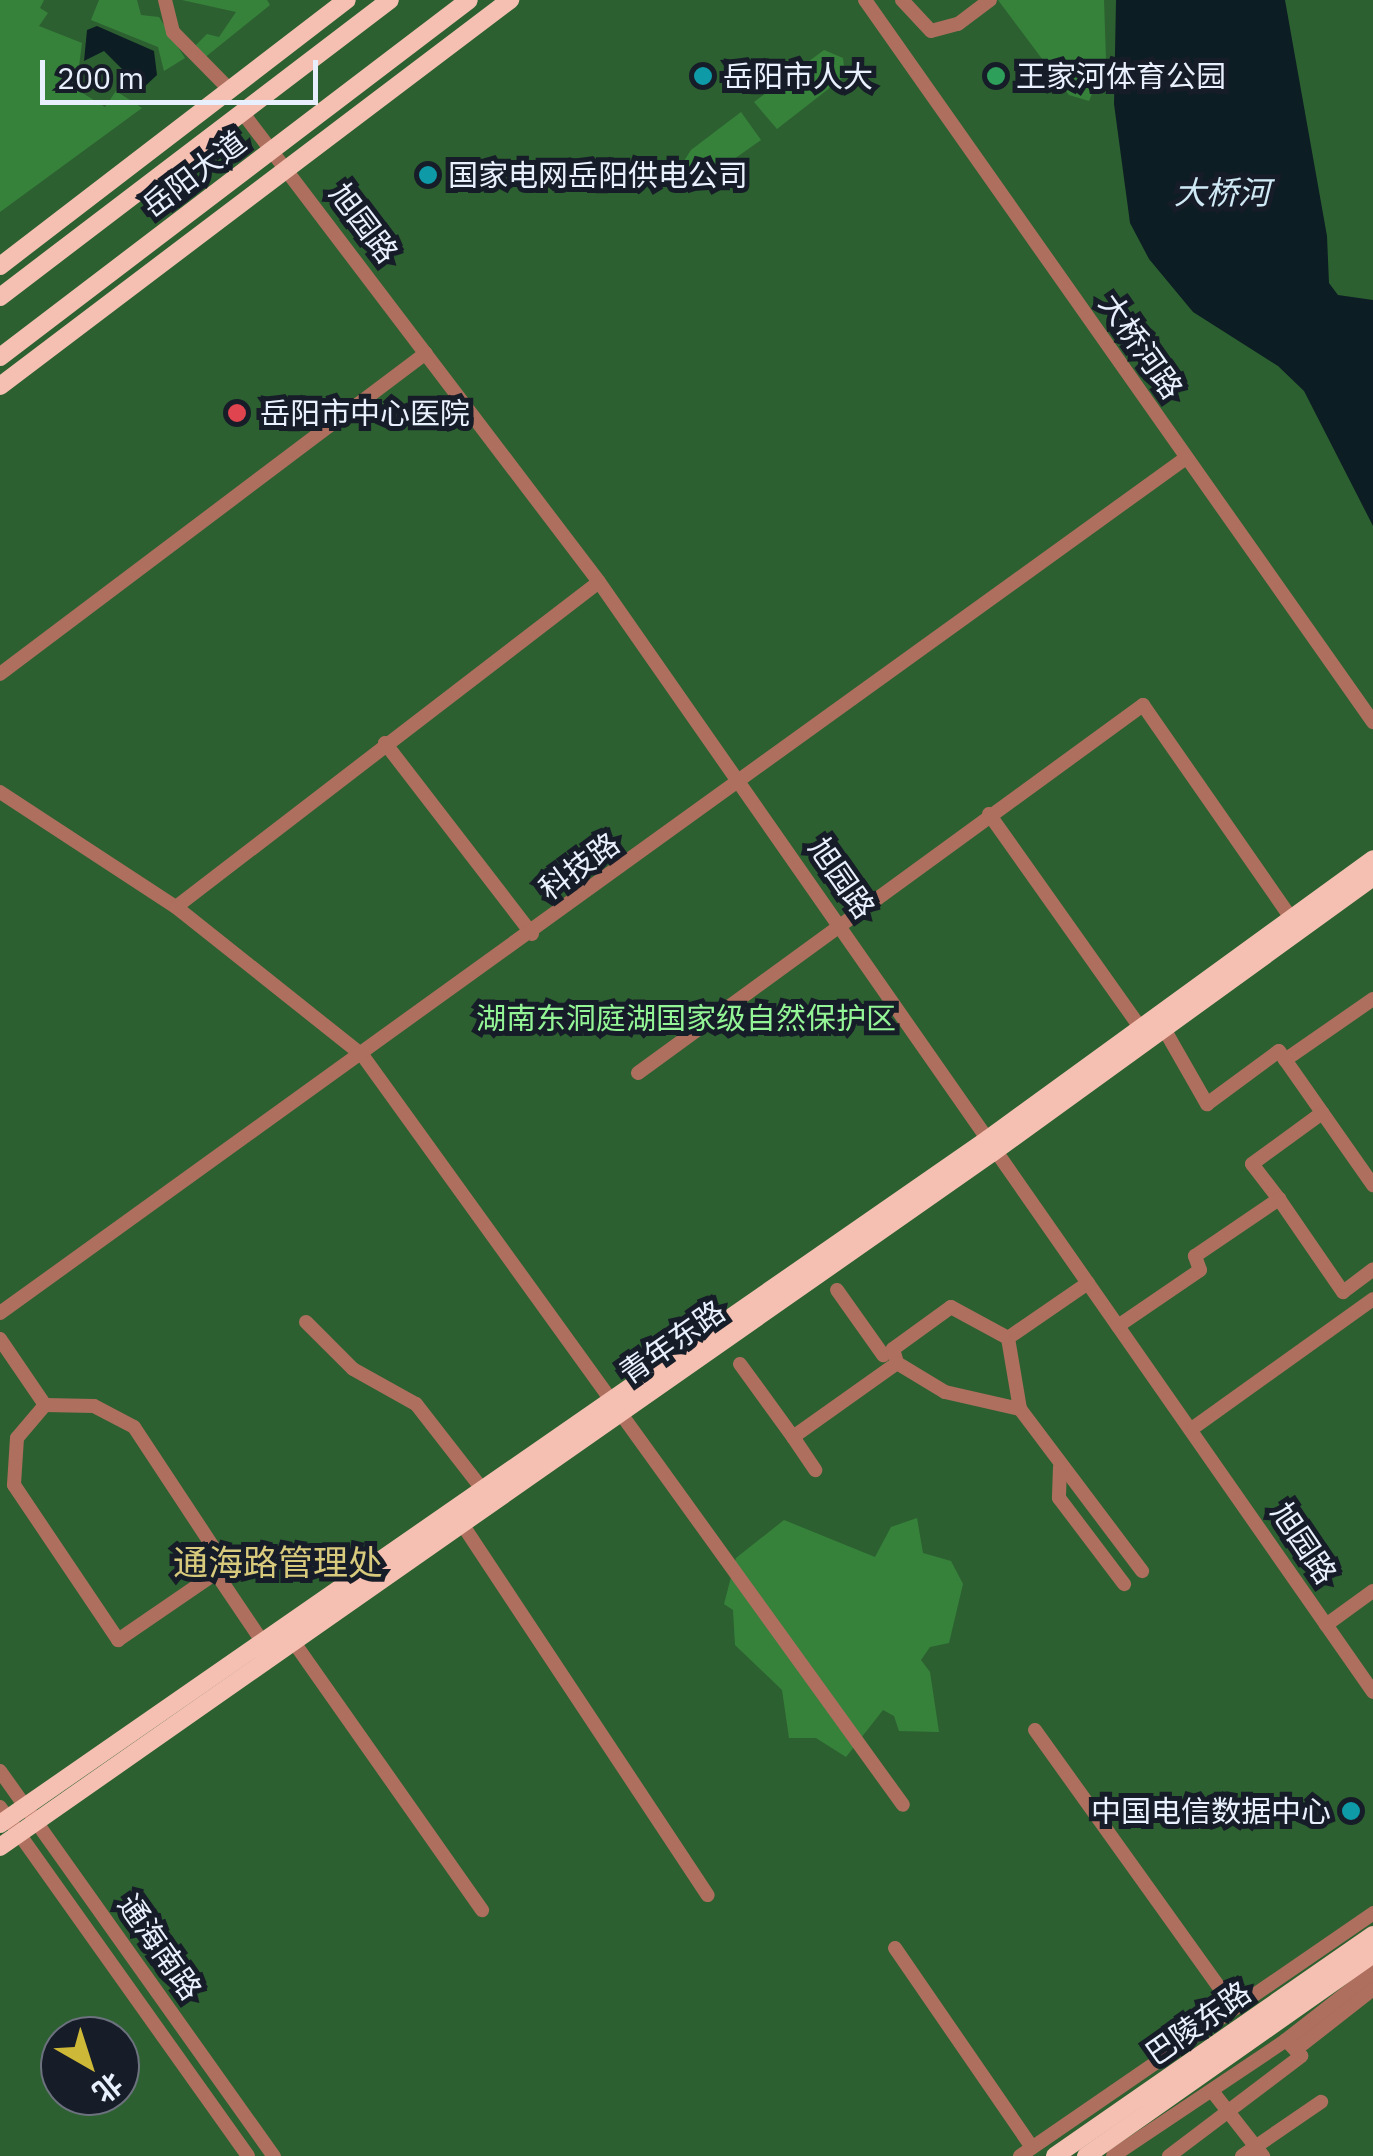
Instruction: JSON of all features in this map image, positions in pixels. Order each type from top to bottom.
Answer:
[{"type":"main road","points":[[0,266],[347,0]]},
{"type":"main road","name":"岳阳大道","points":[[0,297],[390,0]]},
{"type":"main road","name":"岳阳大道","points":[[0,357],[470,0]]},
{"type":"main road","points":[[0,386],[510,0]]},
{"type":"main road","name":"青年东路","points":[[990,1146],[1139,1026],[1373,859]]},
{"type":"main road","name":"青年东路","points":[[0,1847],[6,1821],[30,1814],[1373,877]]},
{"type":"main road","name":"青年东路","points":[[267,1649],[294,1641],[462,1524],[487,1496]]},
{"type":"main road","name":"巴陵东路","points":[[1055,2156],[1373,1935]]},
{"type":"main road","name":"巴陵东路","points":[[1086,2156],[1369,1966]]},
{"type":"street","points":[[165,0],[173,32],[230,90]]},
{"type":"street","name":"大桥河路","points":[[864,0],[1373,722]]},
{"type":"street","points":[[902,0],[931,32],[958,24],[990,0]]},
{"type":"street","name":"旭园路","points":[[242,112],[274,148],[599,582],[840,923],[990,1146],[1193,1428],[1373,1692]]},
{"type":"street","points":[[0,674],[426,353]]},
{"type":"street","name":"科技路","points":[[0,1313],[363,1056],[1186,458]]},
{"type":"street","points":[[176,907],[599,582]]},
{"type":"street","points":[[638,1073],[1143,705],[1291,918]]},
{"type":"street","points":[[386,742],[532,934]]},
{"type":"street","points":[[0,792],[176,907],[363,1056],[612,1407],[903,1805]]},
{"type":"street","points":[[989,814],[1139,1026]]},
{"type":"street","points":[[1285,1060],[1373,999]]},
{"type":"street","points":[[1163,1027],[1207,1104],[1279,1052],[1373,1185]]},
{"type":"street","points":[[1322,1113],[1252,1164],[1342,1292],[1373,1270]]},
{"type":"street","points":[[1360,1166],[1373,1156]]},
{"type":"street","points":[[1118,1326],[1200,1270],[1195,1256],[1280,1199]]},
{"type":"street","points":[[1008,1338],[1088,1283]]},
{"type":"street","points":[[838,1290],[891,1358],[946,1392],[1020,1409]]},
{"type":"street","points":[[1193,1428],[1373,1300]]},
{"type":"street","points":[[794,1437],[950,1306],[1008,1338]]},
{"type":"street","points":[[306,1322],[353,1368],[416,1404],[487,1496]]},
{"type":"street","points":[[0,1338],[45,1405]]},
{"type":"street","points":[[1008,1338],[1020,1409],[1142,1571]]},
{"type":"street","points":[[740,1364],[815,1470]]},
{"type":"street","points":[[45,1405],[94,1406],[134,1427],[217,1553],[216,1573],[267,1649]]},
{"type":"street","points":[[45,1405],[17,1438],[14,1485],[118,1640],[216,1573]]},
{"type":"street","points":[[1060,1467],[1059,1498],[1124,1584]]},
{"type":"street","points":[[462,1524],[708,1895]]},
{"type":"street","points":[[1112,1568],[1130,1556]]},
{"type":"street","points":[[1326,1624],[1373,1591]]},
{"type":"street","points":[[294,1641],[482,1910]]},
{"type":"street","points":[[1035,1730],[1234,2008]]},
{"type":"street","name":"通海南路","points":[[0,1771],[274,2156]]},
{"type":"street","name":"通海南路","points":[[6,1821],[248,2156]]},
{"type":"street","points":[[895,1948],[1026,2152],[1373,1913]]},
{"type":"street","points":[[1115,2155],[1212,2090],[1292,2044],[1369,1966]]},
{"type":"street","points":[[1168,2156],[1301,2056],[1292,2044]]},
{"type":"street","points":[[1212,2090],[1230,2108],[1260,2151]]},
{"type":"street","points":[[1242,2156],[1260,2151],[1321,2102]]},
{"type":"green space","name":"湖南东洞庭湖国家级自然保护区","points":[[0,0],[1373,0],[1373,2156],[0,2156]]},
{"type":"green space","points":[[0,0],[44,0],[40,8],[48,13],[39,26],[82,43],[76,89],[105,107],[116,91],[142,108],[0,212]]},
{"type":"green space","points":[[99,0],[137,0],[141,15],[159,17],[185,58],[164,71],[158,47],[91,20]]},
{"type":"green space","points":[[182,0],[267,0],[270,5],[203,59],[191,50],[207,34],[219,37],[236,12]]},
{"type":"green space","points":[[998,0],[1104,0],[1106,60],[1089,101],[1069,95]]},
{"type":"green space","points":[[824,50],[843,58],[845,76],[777,129],[754,102]]},
{"type":"green space","points":[[741,112],[761,140],[700,183],[689,185],[675,175],[691,150]]},
{"type":"green space","points":[[917,1518],[923,1553],[951,1561],[963,1584],[949,1643],[930,1647],[921,1660],[930,1672],[939,1732],[899,1731],[894,1716],[883,1710],[846,1757],[816,1738],[789,1738],[782,1690],[735,1645],[733,1610],[724,1604],[736,1558],[784,1520],[875,1557],[891,1527]]},
{"type":"water","name":"大桥河","points":[[1116,0],[1285,0],[1327,236],[1329,283],[1338,295],[1373,300],[1373,526],[1304,391],[1278,366],[1193,312],[1149,259],[1130,223],[1114,104]]},
{"type":"water","points":[[97,26],[154,51],[157,75],[142,89],[104,51],[84,61],[87,30]]},
{"type":"place","name":"岳阳市人大","points":[[703,76]]},
{"type":"place","name":"王家河体育公园","points":[[996,76]]},
{"type":"place","name":"国家电网岳阳供电公司","points":[[428,175]]},
{"type":"place","name":"岳阳市中心医院","points":[[237,413]]},
{"type":"place","name":"中国电信数据中心","points":[[1351,1811]]},
{"type":"district","name":"通海路管理处","points":[[278,1562]]}]
